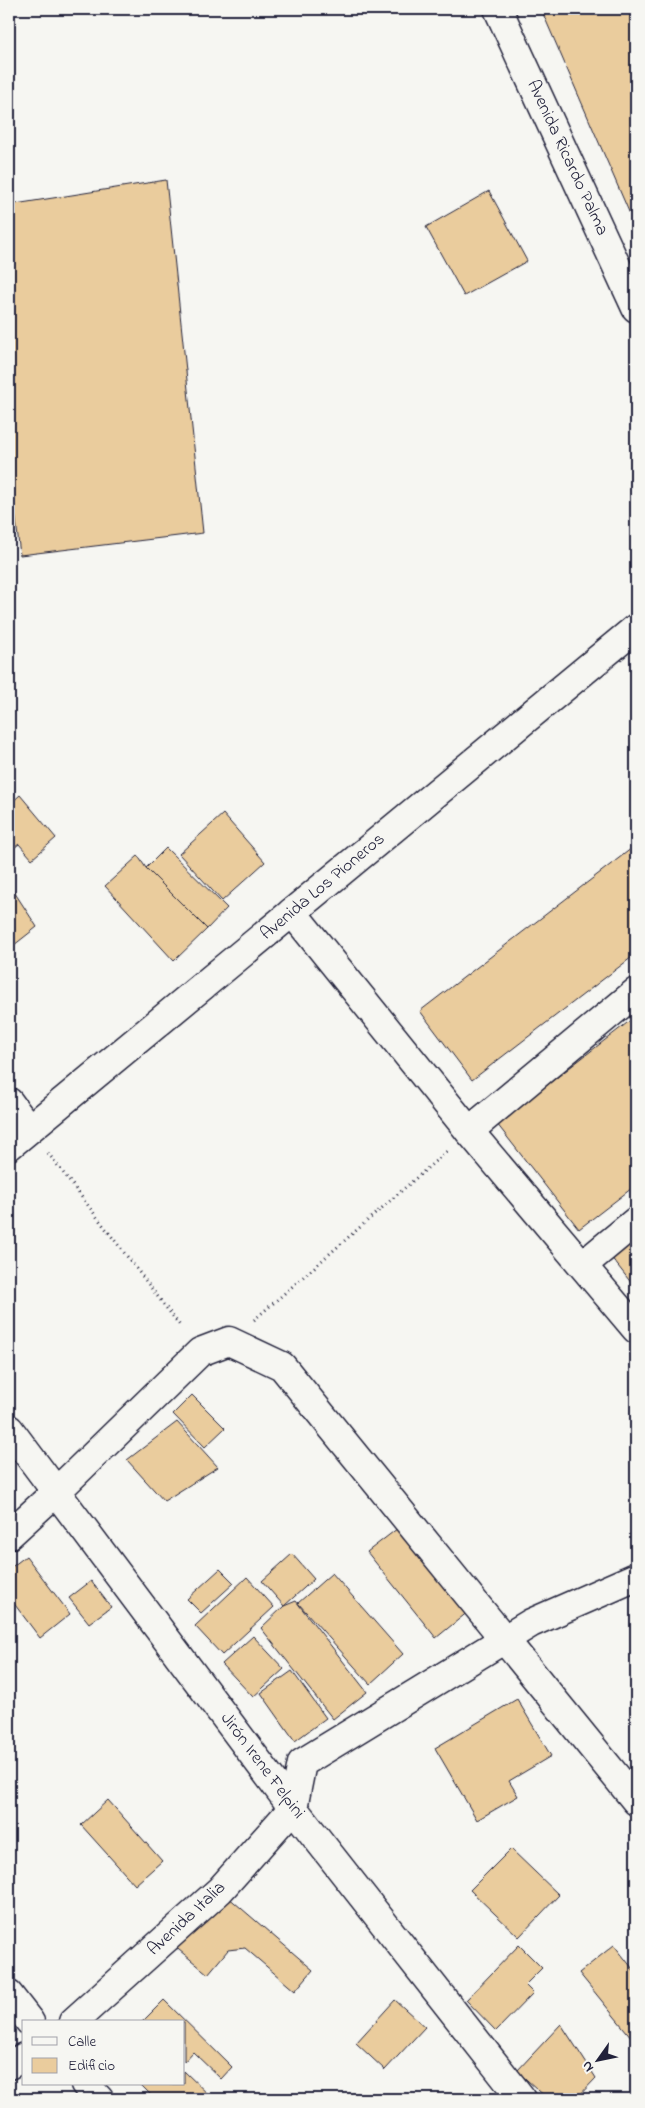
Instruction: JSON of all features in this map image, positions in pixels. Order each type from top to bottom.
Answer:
[{"type":"street","name":"Avenida Ricardo Palma","points":[[498,9],[636,308]]},
{"type":"street","name":"Avenida Los Pioneros","points":[[19,1137],[636,628]]},
{"type":"street","points":[[292,912],[469,1132],[636,1329]]},
{"type":"street","points":[[469,1132],[636,992]]},
{"type":"street","points":[[9,1102],[19,1137]]},
{"type":"street","points":[[583,1265],[636,1221]]},
{"type":"street","points":[[9,1535],[200,1352],[229,1341],[282,1366],[636,1801]]},
{"type":"street","name":"Jirón Irene Felpini","points":[[9,1429],[293,1808],[522,2099]]},
{"type":"street","points":[[293,1808],[302,1763],[531,1623],[636,1576]]},
{"type":"street","name":"Avenida Italia","points":[[75,2020],[220,1890],[293,1808]]},
{"type":"street","points":[[9,1995],[28,2020]]},
{"type":"street","points":[[9,2065],[22,2058]]},
{"type":"street","points":[[87,2086],[99,2099]]},
{"type":"path","points":[[229,1341],[469,1132]]},
{"type":"path","points":[[19,1137],[200,1352]]},
{"type":"building","points":[[541,9],[636,9],[636,228]]},
{"type":"building","points":[[166,180],[203,533],[20,555],[9,460],[9,205]]},
{"type":"building","points":[[489,191],[527,261],[464,296],[426,227]]},
{"type":"building","points":[[20,795],[56,838],[32,859],[19,844],[9,852],[9,805]]},
{"type":"building","points":[[223,814],[265,862],[222,901],[179,854]]},
{"type":"building","points":[[636,845],[636,954],[472,1080],[420,1011]]},
{"type":"building","points":[[166,848],[227,908],[207,929],[146,868]]},
{"type":"building","points":[[138,856],[146,868],[207,929],[174,961],[105,886]]},
{"type":"building","points":[[9,884],[37,927],[9,949]]},
{"type":"building","points":[[636,1016],[636,1185],[579,1229],[497,1124]]},
{"type":"building","points":[[636,1238],[636,1289],[611,1257]]},
{"type":"building","points":[[192,1395],[225,1428],[205,1447],[173,1414]]},
{"type":"building","points":[[177,1422],[218,1467],[164,1501],[127,1460]]},
{"type":"building","points":[[402,1525],[469,1611],[436,1638],[367,1552]]},
{"type":"building","points":[[292,1554],[314,1579],[284,1606],[262,1581]]},
{"type":"building","points":[[26,1556],[70,1614],[40,1638],[9,1597],[9,1569]]},
{"type":"building","points":[[220,1569],[234,1583],[201,1613],[187,1599]]},
{"type":"building","points":[[332,1573],[403,1654],[370,1684],[298,1603]]},
{"type":"building","points":[[247,1577],[274,1607],[222,1655],[195,1626]]},
{"type":"building","points":[[91,1581],[111,1607],[89,1623],[69,1598]]},
{"type":"building","points":[[296,1601],[367,1692],[333,1719],[261,1628],[284,1606]]},
{"type":"building","points":[[253,1636],[284,1669],[253,1697],[222,1664]]},
{"type":"building","points":[[292,1671],[326,1718],[295,1741],[261,1693]]},
{"type":"building","points":[[517,1699],[551,1756],[509,1781],[518,1796],[477,1820],[435,1748]]},
{"type":"building","points":[[108,1800],[162,1861],[135,1885],[81,1825]]},
{"type":"building","points":[[511,1849],[559,1895],[519,1937],[470,1890]]},
{"type":"building","points":[[220,1890],[313,1970],[295,1991],[245,1948],[228,1950],[208,1974],[173,1945]]},
{"type":"building","points":[[519,1945],[542,1968],[525,1985],[533,1993],[496,2031],[466,2000]]},
{"type":"building","points":[[614,1945],[636,1973],[636,2043],[579,1973]]},
{"type":"building","points":[[164,2000],[184,2020],[144,2020]]},
{"type":"building","points":[[395,2000],[425,2027],[385,2070],[356,2043]]},
{"type":"building","points":[[185,2021],[232,2067],[221,2079],[193,2052],[185,2061]]},
{"type":"building","points":[[561,2024],[596,2078],[576,2099],[548,2099],[517,2071]]},
{"type":"building","points":[[185,2072],[213,2099],[155,2099],[142,2086],[185,2086]]}]
